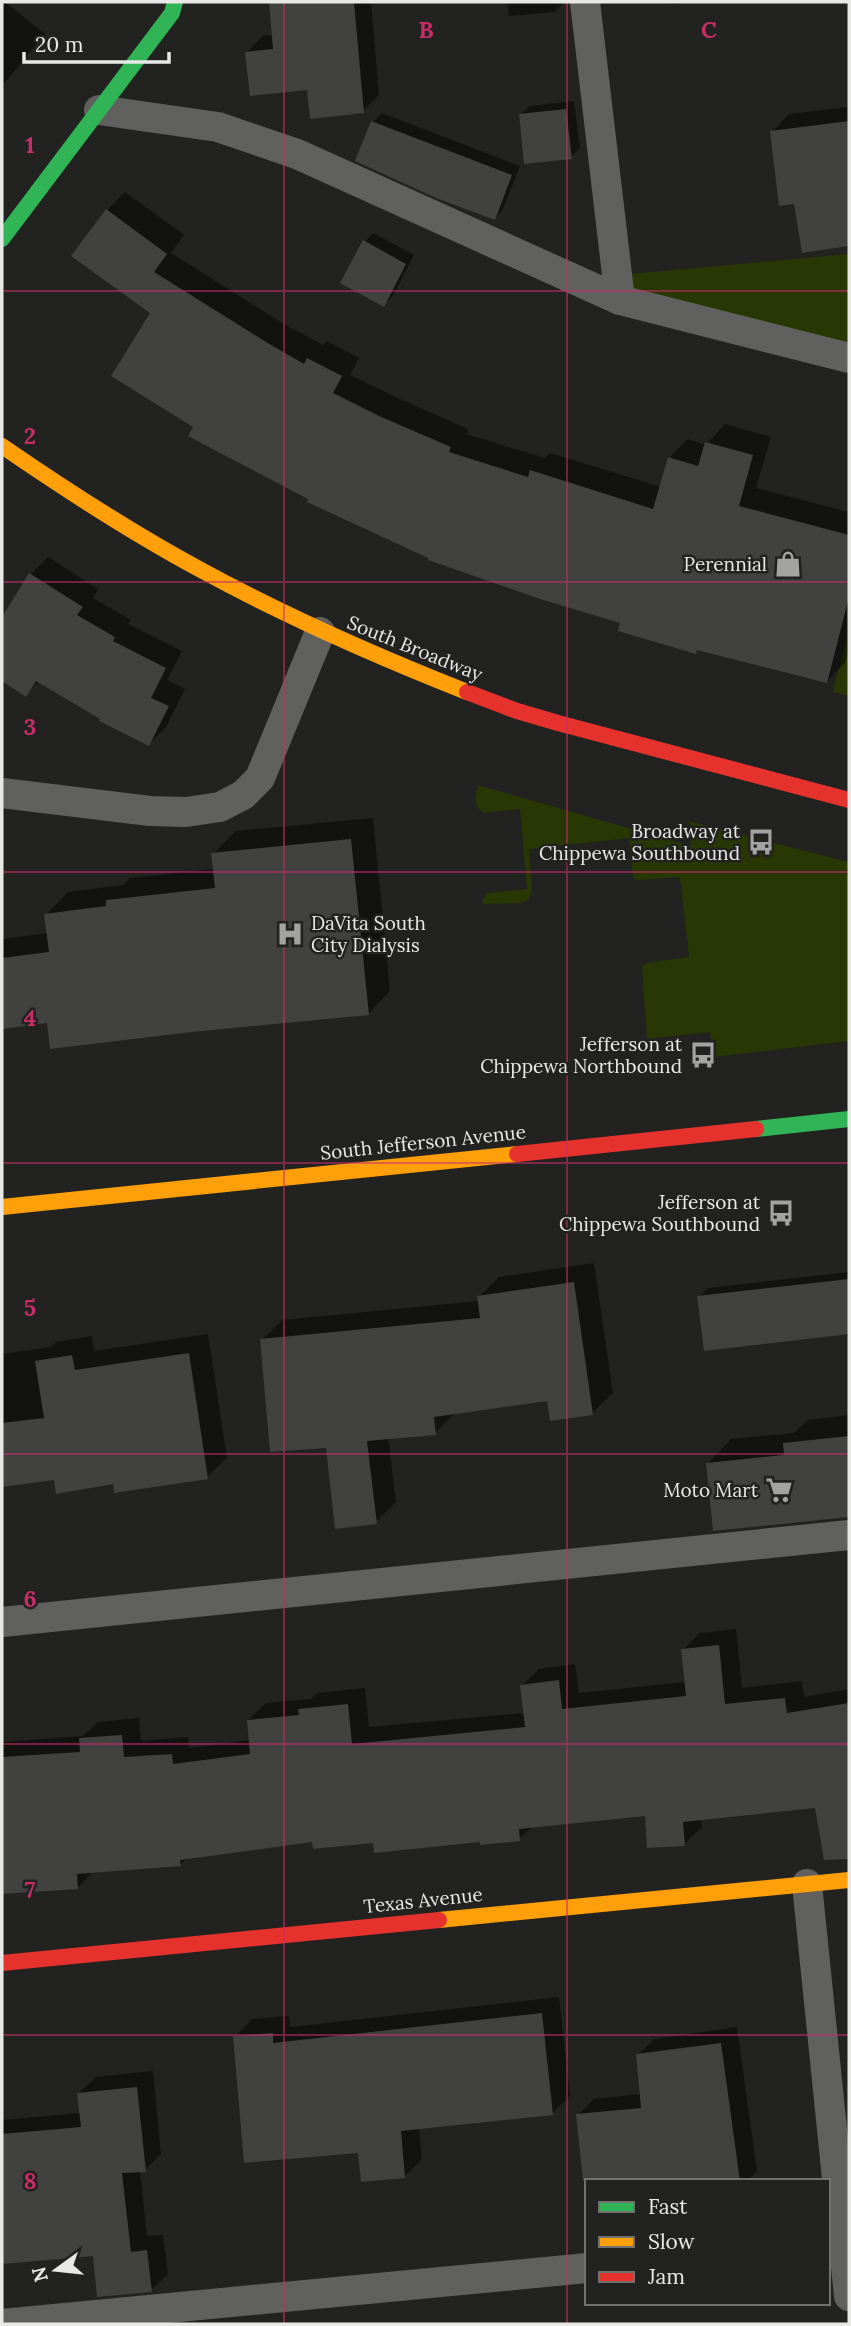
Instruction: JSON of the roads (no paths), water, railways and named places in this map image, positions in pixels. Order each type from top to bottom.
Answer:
[{"type":"main road","points":[[2,239],[172,13],[175,2]]},
{"type":"main road","name":"South Broadway","points":[[2,446],[48,479],[156,546],[320,632],[516,710],[849,800]]},
{"type":"main road","name":"South Jefferson Avenue","points":[[2,1207],[849,1119]]},
{"type":"main road","name":"Texas Avenue","points":[[2,1963],[849,1880]]},
{"type":"lane","points":[[585,2],[620,300]]},
{"type":"lane","points":[[99,110],[218,127],[297,153],[620,300],[849,358]]},
{"type":"lane","points":[[2,793],[150,811],[186,812],[220,807],[243,795],[260,778],[320,632]]},
{"type":"lane","points":[[2,1622],[849,1535]]},
{"type":"lane","points":[[807,1884],[836,2245],[849,2295]]},
{"type":"lane","points":[[2,2324],[585,2269]]},
{"type":"place","name":"Perennial","points":[[788,564]]},
{"type":"place","name":"Broadway at Chippewa Southbound","points":[[761,842]]},
{"type":"place","name":"DaVita South City Dialysis","points":[[290,934]]},
{"type":"place","name":"Jefferson at Chippewa Northbound","points":[[703,1055]]},
{"type":"place","name":"Jefferson at Chippewa Southbound","points":[[781,1213]]},
{"type":"place","name":"Moto Mart","points":[[779,1490]]}]
